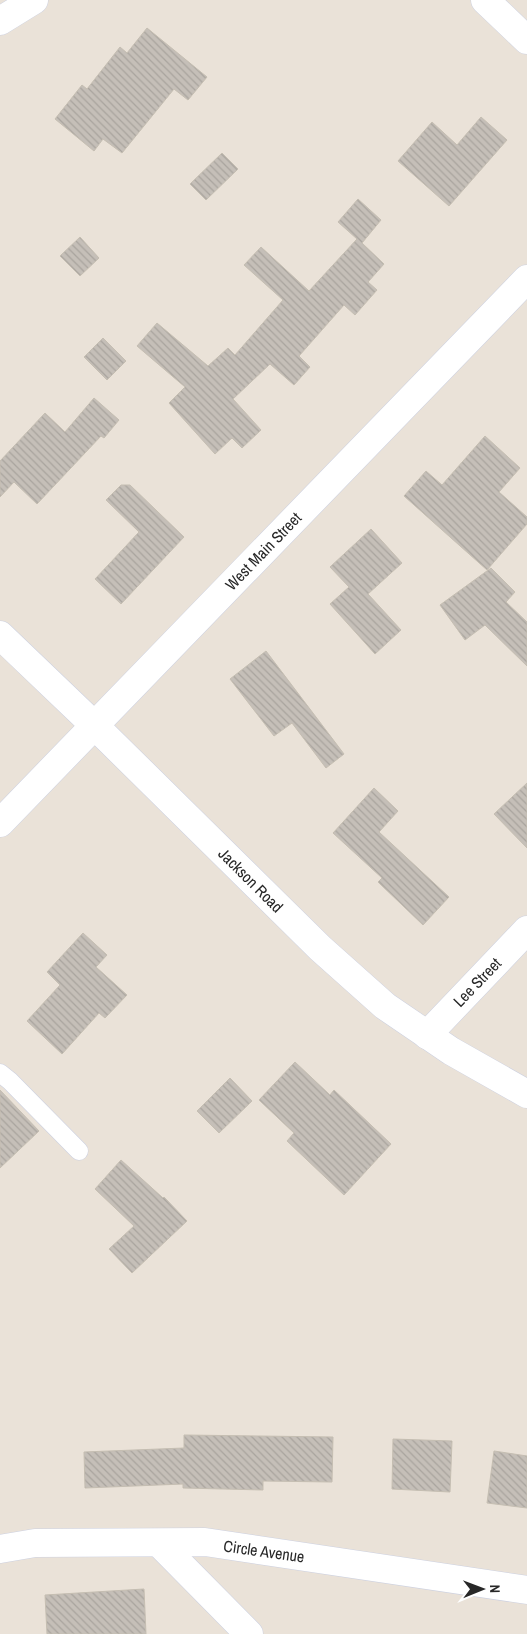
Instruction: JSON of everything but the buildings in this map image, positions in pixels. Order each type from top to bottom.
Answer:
[{"type":"street","points":[[0,21],[34,0]]},
{"type":"street","points":[[485,0],[527,40]]},
{"type":"street","name":"West Main Street","points":[[0,823],[527,279]]},
{"type":"street","name":"Jackson Road","points":[[0,635],[24,656],[320,948],[385,1006],[451,1051],[527,1094]]},
{"type":"street","name":"Lee Street","points":[[427,1035],[527,930]]},
{"type":"street","name":"Circle Avenue","points":[[0,1549],[35,1543],[205,1542],[527,1590]]},
{"type":"street","points":[[159,1543],[249,1634]]},
{"type":"lane","points":[[0,1073],[79,1152]]}]
